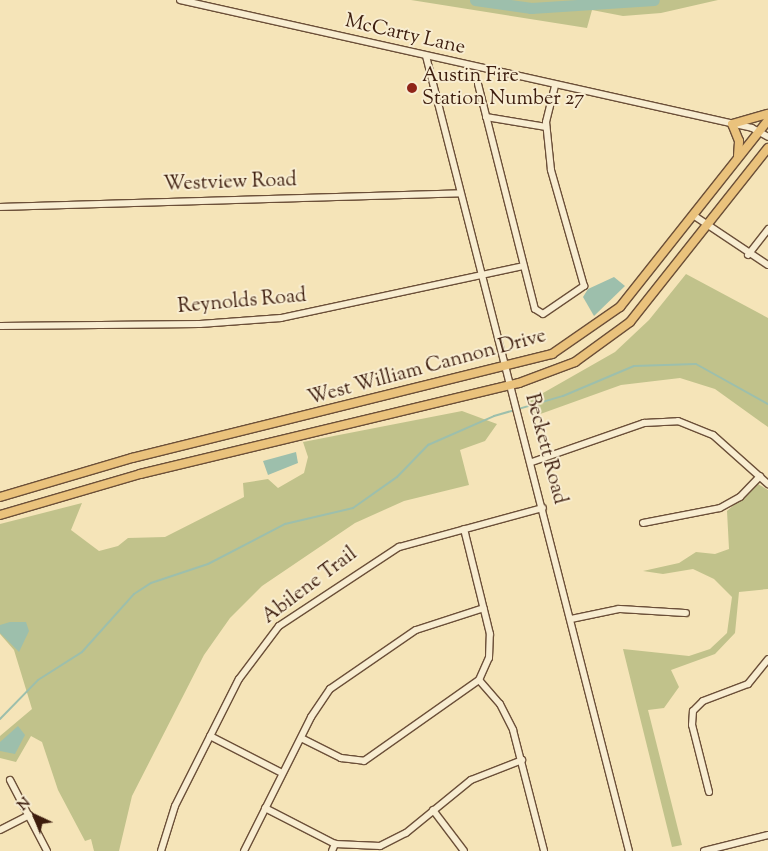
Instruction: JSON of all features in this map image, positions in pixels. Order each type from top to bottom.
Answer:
[{"type":"main road","points":[[736,162],[740,146],[732,124],[768,114]]},
{"type":"main road","name":"West William Cannon Drive","points":[[0,497],[132,458],[507,368],[552,354],[607,319],[736,162],[768,120]]},
{"type":"main road","name":"West William Cannon Drive","points":[[0,515],[140,474],[511,385],[575,362],[613,337],[707,226],[768,148]]},
{"type":"street","name":"McCarty Lane","points":[[180,0],[732,124],[758,131],[768,137]]},
{"type":"street","name":"Beckett Road","points":[[426,56],[460,193],[532,462],[629,851]]},
{"type":"street","points":[[478,84],[523,264],[540,313],[584,288],[551,170],[546,127],[557,86]]},
{"type":"street","points":[[486,117],[546,127]]},
{"type":"street","name":"Westview Road","points":[[0,207],[460,193]]},
{"type":"street","points":[[693,215],[748,255],[768,265]]},
{"type":"street","points":[[748,255],[768,229]]},
{"type":"street","name":"Reynolds Road","points":[[0,326],[236,322],[330,310],[483,277],[523,264]]},
{"type":"street","points":[[532,462],[637,425],[668,420],[708,431],[768,484]]},
{"type":"street","points":[[643,523],[720,508],[740,497],[760,476]]},
{"type":"street","name":"Abilene Trail","points":[[161,851],[171,816],[250,660],[287,619],[378,557],[409,543],[543,508]]},
{"type":"street","points":[[300,738],[341,758],[364,761],[479,680],[490,650],[484,608],[464,529]]},
{"type":"street","points":[[244,851],[300,738],[324,697],[346,676],[416,630],[484,608]]},
{"type":"street","points":[[571,619],[619,609],[686,613]]},
{"type":"street","points":[[709,792],[692,725],[693,711],[702,701],[748,684],[768,659]]},
{"type":"street","points":[[479,680],[507,716],[522,760],[544,851]]},
{"type":"street","points":[[210,736],[282,773]]},
{"type":"street","points":[[265,808],[335,844],[380,848],[406,833],[471,780],[522,760]]},
{"type":"street","points":[[10,780],[48,851]]},
{"type":"street","points":[[433,810],[464,851]]},
{"type":"street","points":[[0,830],[29,815]]},
{"type":"street","points":[[704,851],[768,835]]},
{"type":"street","points":[[332,851],[335,844]]},
{"type":"green space","points":[[411,0],[718,0],[661,13],[623,16],[592,10],[587,28]]},
{"type":"green space","points":[[686,274],[768,318],[768,427],[715,389],[680,378],[621,385],[532,417],[529,401],[615,352],[649,320]]},
{"type":"green space","points":[[462,411],[497,424],[485,441],[460,450],[469,485],[404,501],[355,523],[262,586],[230,618],[204,655],[132,796],[119,851],[94,851],[91,839],[85,841],[58,790],[42,742],[31,736],[16,762],[0,758],[0,736],[32,709],[14,650],[0,634],[0,524],[82,503],[71,530],[99,551],[118,546],[128,538],[165,537],[244,497],[243,483],[268,479],[278,488],[304,473],[308,457],[303,442]]},
{"type":"green space","points":[[758,484],[768,490],[768,589],[739,592],[735,633],[715,654],[671,670],[679,687],[664,708],[648,710],[682,845],[672,847],[623,649],[689,656],[710,649],[727,633],[732,597],[714,579],[693,569],[663,574],[643,571],[679,563],[696,552],[715,554],[729,549],[727,511]]},
{"type":"shaded area","points":[[614,277],[625,286],[594,316],[583,297],[588,289]]},
{"type":"shaded area","points":[[296,452],[298,463],[268,475],[263,461]]},
{"type":"shaded area","points":[[10,622],[26,622],[29,631],[19,652],[0,633],[0,625]]},
{"type":"shaded area","points":[[18,726],[25,735],[15,754],[0,751],[0,742]]},
{"type":"waterway","points":[[475,0],[531,8],[654,0]]},
{"type":"waterway","points":[[0,719],[38,680],[82,652],[134,594],[151,583],[208,564],[285,524],[353,508],[397,477],[428,445],[494,416],[563,396],[634,366],[696,364],[768,404]]},
{"type":"place","name":"Austin Fire Station Number 27","points":[[412,88]]}]
